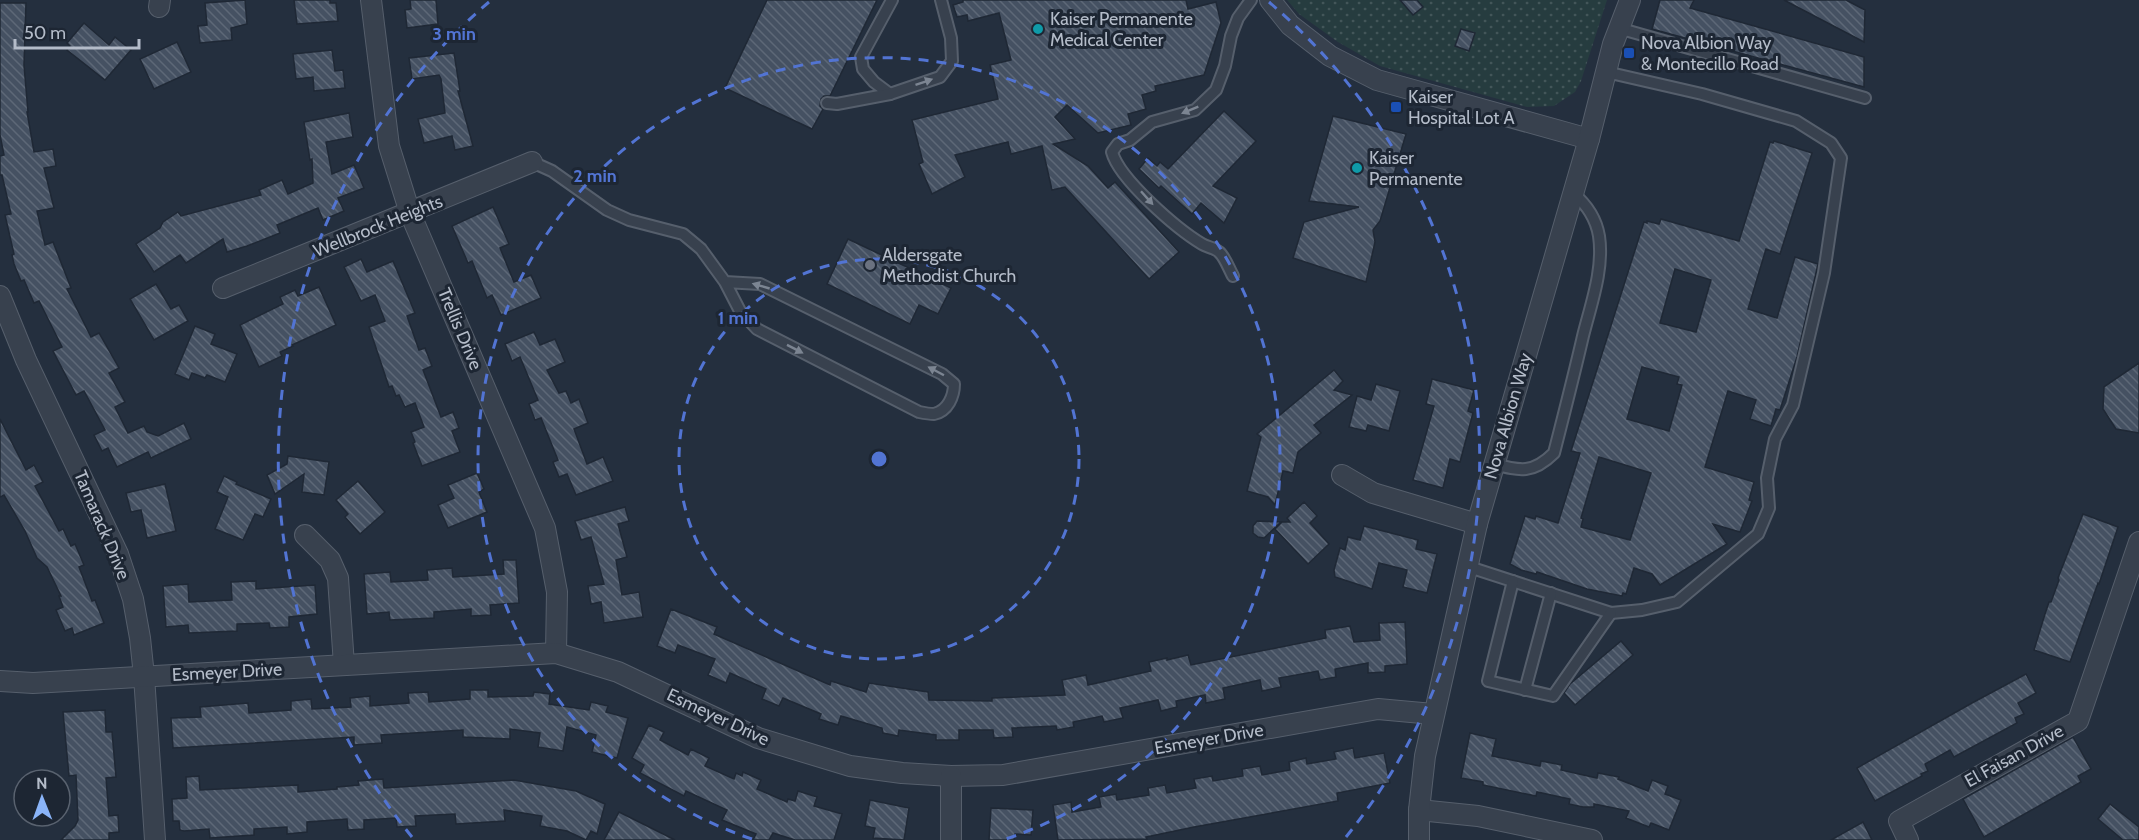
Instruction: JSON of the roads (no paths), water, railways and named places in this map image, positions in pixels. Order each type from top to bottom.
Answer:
[{"type":"street","name":"Trellis Drive","points":[[371,0],[389,146],[410,213],[545,528],[557,592],[555,653]]},
{"type":"street","points":[[1270,0],[1290,25],[1330,57],[1377,80],[1589,139]]},
{"type":"street","name":"Nova Albion Way","points":[[1419,840],[1419,810],[1425,756],[1466,566],[1589,139],[1618,28],[1630,0]]},
{"type":"street","name":"Wellbrock Heights","points":[[224,288],[532,162]]},
{"type":"street","name":"Tamarack Drive","points":[[0,296],[26,360],[118,554],[133,599],[144,676],[155,840]]},
{"type":"street","points":[[1342,475],[1373,493],[1477,524]]},
{"type":"street","points":[[305,536],[330,560],[338,578],[344,665]]},
{"type":"street","name":"El Faisan Drive","points":[[1908,840],[1899,821],[2078,721],[2139,542]]},
{"type":"street","name":"Esmeyer Drive","points":[[0,681],[33,683],[555,653],[618,672],[758,738],[850,766],[902,773],[951,776],[1003,775],[1378,709],[1433,714]]},
{"type":"street","points":[[951,776],[951,840]]},
{"type":"street","points":[[1419,810],[1478,816],[1585,839]]},
{"type":"lane","points":[[890,94],[874,82],[863,69],[861,57],[892,0]]},
{"type":"lane","points":[[827,103],[837,104],[890,94],[940,77],[952,61],[951,38],[941,0]]},
{"type":"lane","points":[[1233,276],[1221,253],[1187,234],[1156,208],[1115,163],[1112,152],[1119,144],[1130,140],[1152,122],[1195,110],[1216,90],[1238,18],[1251,0]]},
{"type":"lane","points":[[1618,28],[1865,98]]},
{"type":"lane","points":[[1466,566],[1611,613],[1642,610],[1677,602],[1758,534],[1769,508],[1767,478],[1775,439],[1794,405],[1824,273],[1841,158],[1831,142],[1796,121],[1702,94],[1606,72]]},
{"type":"lane","points":[[532,162],[552,171],[607,210],[629,220],[683,234],[701,249],[725,282],[740,311],[757,329],[919,412],[935,414],[945,407],[954,395],[954,384],[942,374],[760,284],[725,282]]},
{"type":"lane","points":[[1494,464],[1519,471],[1545,462],[1554,453],[1596,285],[1600,251],[1599,233],[1595,222],[1586,204],[1573,193]]},
{"type":"lane","points":[[1513,581],[1488,681],[1552,696],[1611,613]]},
{"type":"lane","points":[[1525,690],[1551,594]]},
{"type":"place","name":"Kaiser Permanente Medical Center","points":[[1038,29]]},
{"type":"place","name":"Nova Albion Way & Montecillo Road","points":[[1629,53]]},
{"type":"place","name":"Kaiser Hospital Lot A","points":[[1396,107]]},
{"type":"place","name":"Kaiser Permanente","points":[[1357,168]]},
{"type":"place","name":"Aldersgate Methodist Church","points":[[870,265]]}]
